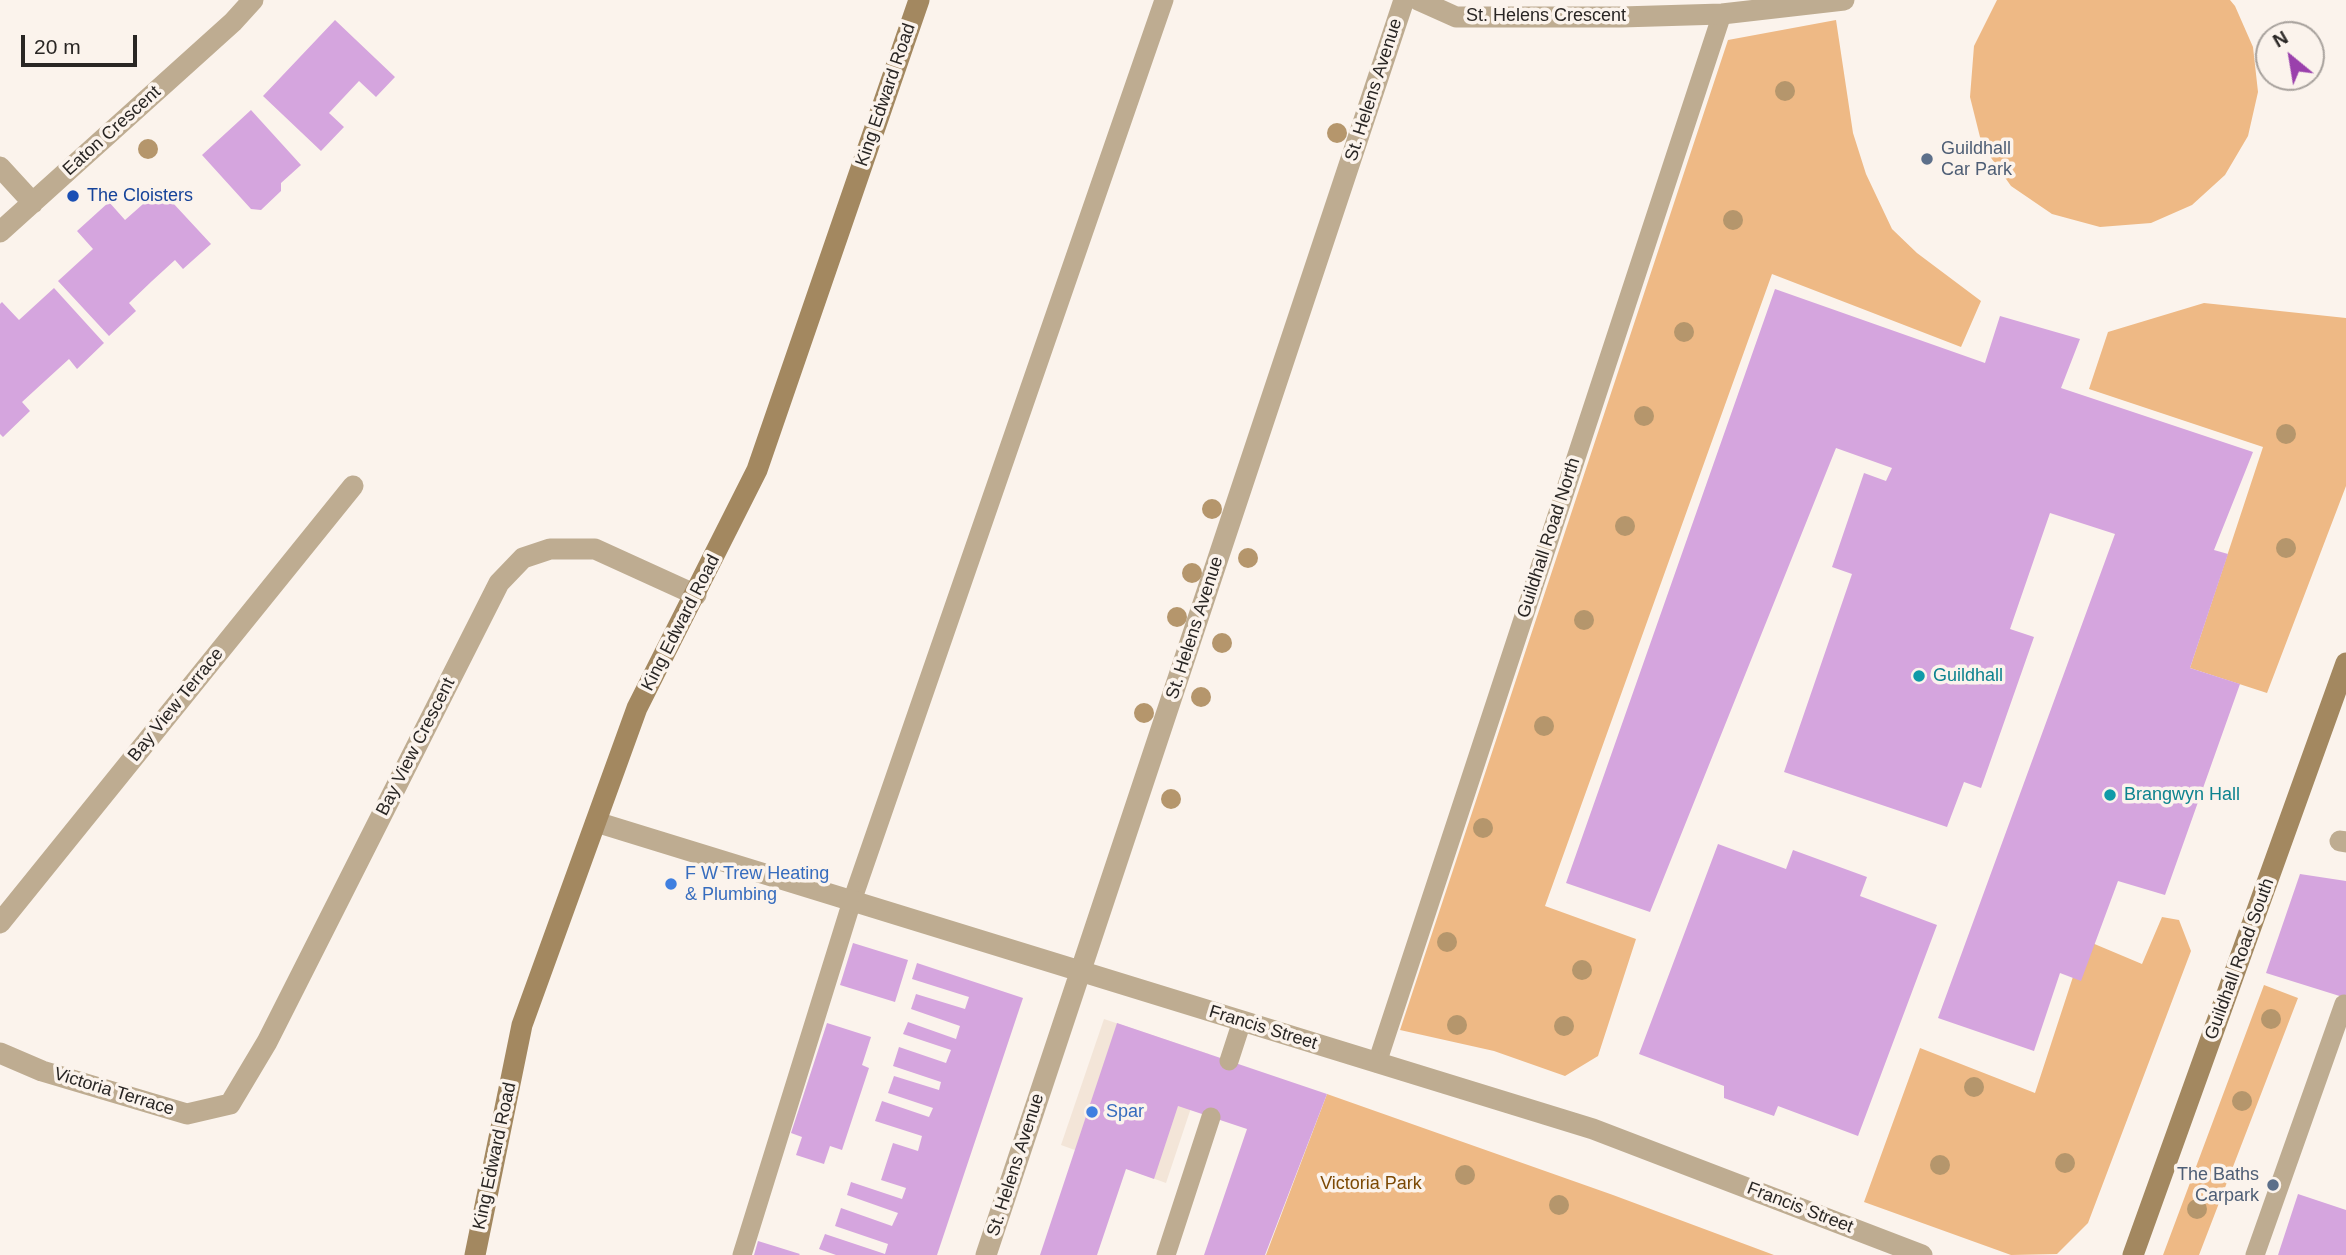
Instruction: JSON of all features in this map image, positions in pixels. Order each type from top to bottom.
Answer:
[{"type":"street","name":"Eaton Crescent","points":[[0,232],[233,22],[253,0]]},
{"type":"street","name":"King Edward Road","points":[[475,1255],[522,1025],[637,708],[757,470],[919,0]]},
{"type":"street","name":"St. Helens Avenue","points":[[986,1255],[1404,0]]},
{"type":"street","name":"St. Helens Crescent","points":[[1418,0],[1456,16],[1624,8],[1722,13],[1844,0]]},
{"type":"street","points":[[0,167],[33,202]]},
{"type":"street","name":"Bay View Terrace","points":[[0,923],[353,486]]},
{"type":"street","name":"Bay View Crescent","points":[[230,1104],[267,1042],[499,583],[523,558],[550,549],[595,550],[696,594]]},
{"type":"street","name":"Guildhall Road South","points":[[2133,1255],[2346,663]]},
{"type":"street","name":"Francis Street","points":[[596,822],[1593,1129],[1923,1255]]},
{"type":"street","name":"Victoria Terrace","points":[[0,1053],[42,1071],[187,1114],[230,1104]]},
{"type":"lane","points":[[742,1255],[852,901],[1164,0]]},
{"type":"lane","name":"Guildhall Road North","points":[[1377,1063],[1722,13]]},
{"type":"lane","points":[[2255,1255],[2344,1004]]},
{"type":"lane","points":[[1228,1061],[1242,1021]]},
{"type":"lane","points":[[1166,1255],[1211,1117]]},
{"type":"shaded area","points":[[1104,1019],[1209,1054],[1166,1183],[1061,1145]]},
{"type":"green space","points":[[1997,0],[2230,0],[2253,47],[2255,91],[2258,92],[2248,136],[2225,175],[2192,205],[2151,223],[2100,227],[2052,214],[2011,186],[1982,145],[1970,97],[1974,46]]},
{"type":"green space","points":[[1836,20],[1853,133],[1866,174],[1892,229],[1917,253],[1981,301],[1961,347],[1772,274],[1545,906],[1636,939],[1598,1056],[1565,1076],[1494,1051],[1400,1030],[1728,40]]},
{"type":"green space","points":[[2204,303],[2346,318],[2346,486],[2267,693],[2190,668],[2263,447],[2089,389],[2108,332]]},
{"type":"green space","points":[[2162,917],[2179,920],[2191,951],[2088,1223],[2057,1254],[2011,1255],[1864,1202],[1920,1048],[2035,1093],[2085,940],[2142,964]]},
{"type":"green space","points":[[2264,985],[2298,998],[2199,1255],[2163,1255]]},
{"type":"green space","name":"Victoria Park","points":[[1327,1094],[1613,1195],[1774,1255],[1266,1255]]},
{"type":"building","points":[[335,20],[395,77],[376,97],[359,81],[329,113],[344,127],[321,151],[263,96]]},
{"type":"building","points":[[251,110],[301,165],[281,183],[281,191],[261,210],[251,209],[202,155]]},
{"type":"building","points":[[160,189],[211,244],[183,269],[175,260],[129,303],[136,311],[109,336],[58,281],[93,249],[77,231],[109,202],[125,220]]},
{"type":"building","points":[[54,288],[104,343],[77,369],[69,359],[22,402],[30,411],[3,437],[0,434],[0,304],[2,302],[19,320]]},
{"type":"building","name":"Guildhall","points":[[1775,289],[1985,363],[2000,316],[2080,339],[2061,388],[2253,452],[2214,550],[2228,554],[2190,668],[2240,684],[2165,895],[2118,881],[2081,981],[2060,973],[2034,1051],[1938,1018],[2115,534],[2050,513],[2010,629],[2034,637],[1981,788],[1964,782],[1947,827],[1784,772],[1852,574],[1832,567],[1864,473],[1886,481],[1892,468],[1836,448],[1650,912],[1566,883]]},
{"type":"building","points":[[1718,844],[1786,869],[1793,850],[1867,877],[1860,896],[1937,925],[1858,1136],[1778,1106],[1774,1116],[1724,1098],[1724,1086],[1639,1054]]},
{"type":"building","points":[[2300,874],[2346,881],[2346,998],[2266,973]]},
{"type":"building","points":[[853,943],[908,960],[895,1002],[840,985]]},
{"type":"building","points":[[917,963],[1023,998],[937,1255],[836,1255],[819,1249],[825,1234],[885,1254],[888,1244],[835,1226],[841,1208],[892,1226],[898,1213],[847,1195],[851,1182],[902,1199],[906,1188],[881,1180],[893,1143],[918,1151],[922,1136],[875,1121],[882,1101],[929,1117],[933,1108],[888,1093],[894,1076],[939,1090],[941,1082],[893,1066],[899,1047],[946,1063],[951,1050],[903,1034],[908,1022],[956,1039],[960,1026],[911,1009],[916,994],[965,1009],[969,997],[912,979]]},
{"type":"building","points":[[827,1023],[871,1037],[862,1065],[869,1068],[842,1150],[830,1146],[824,1164],[796,1155],[802,1137],[791,1133]]},
{"type":"building","points":[[1117,1023],[1327,1094],[1265,1255],[1204,1255],[1247,1129],[1178,1106],[1154,1179],[1126,1169],[1097,1255],[1040,1255]]},
{"type":"building","points":[[2298,1194],[2346,1210],[2346,1255],[2278,1255]]},
{"type":"building","points":[[758,1241],[800,1254],[754,1255]]},
{"type":"place","name":"Guildhall Car Park","points":[[1927,159]]},
{"type":"place","name":"The Cloisters","points":[[73,196]]},
{"type":"place","name":"Guildhall","points":[[1919,676]]},
{"type":"place","name":"Brangwyn Hall","points":[[2110,795]]},
{"type":"place","name":"F W Trew Heating & Plumbing","points":[[671,884]]},
{"type":"place","name":"Spar","points":[[1092,1112]]},
{"type":"place","name":"The Baths Carpark","points":[[2273,1185]]}]
